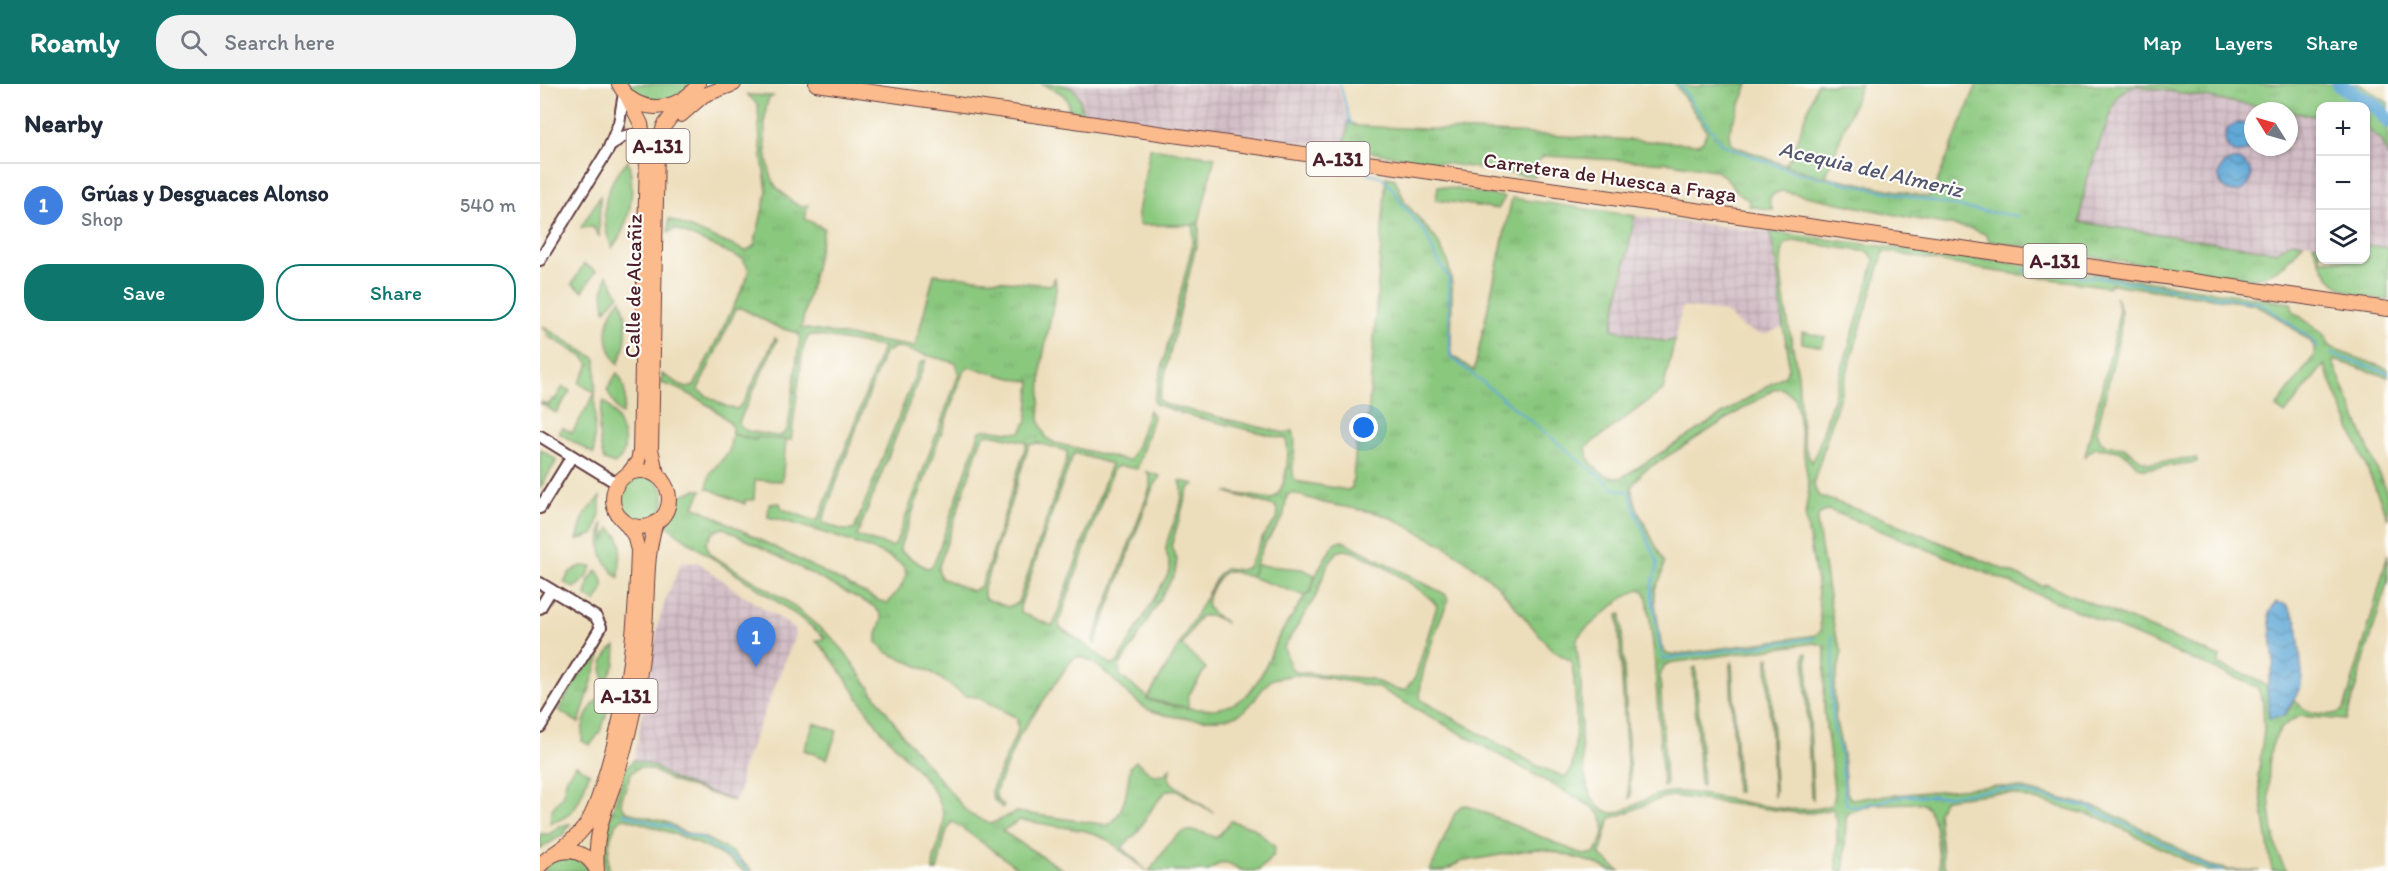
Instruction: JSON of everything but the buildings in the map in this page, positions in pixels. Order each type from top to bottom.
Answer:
[{"type":"main road","name":"A-131","points":[[621,89],[641,104],[656,107],[671,106],[691,92],[709,84]]},
{"type":"main road","points":[[657,175],[668,137],[685,110],[704,94],[734,84]]},
{"type":"main road","name":"Carretera de Huesca a Fraga","points":[[806,84],[2388,309]]},
{"type":"main road","name":"Calle de Alcañiz","points":[[621,89],[645,138],[647,154],[640,445],[638,461],[623,479]]},
{"type":"main road","name":"Calle de Alcañiz","points":[[662,480],[652,462],[651,448],[657,150],[661,133],[668,119],[691,92]]},
{"type":"main road","points":[[623,479],[646,471],[662,480]]},
{"type":"main road","name":"A-131","points":[[544,861],[574,839],[590,817],[608,769],[619,727],[634,641],[638,558],[636,540],[614,506],[614,494],[623,479]]},
{"type":"main road","name":"A-131","points":[[597,871],[598,829],[625,746],[640,677],[646,624],[649,551],[656,522],[666,512],[669,502],[668,490],[662,480]]},
{"type":"main road","points":[[623,520],[637,527],[656,522]]},
{"type":"main road","name":"A-131","points":[[544,861],[559,852],[574,851],[588,858],[597,871]]},
{"type":"street","points":[[540,260],[608,150],[619,123],[621,89]]},
{"type":"street","points":[[608,150],[625,135],[645,138]]},
{"type":"street","points":[[540,436],[572,456],[623,479]]},
{"type":"street","points":[[540,508],[572,456]]},
{"type":"street","points":[[540,583],[596,617],[601,623],[600,630],[540,727]]},
{"type":"street","points":[[540,608],[552,590]]},
{"type":"shaded area","points":[[1064,84],[1337,84],[1348,121],[1347,134],[1342,148],[1082,114],[1082,102],[1070,87]]},
{"type":"shaded area","points":[[2139,86],[2244,104],[2244,156],[2298,156],[2298,113],[2316,116],[2316,244],[2292,241],[2277,252],[2079,222],[2086,180],[2117,97],[2129,87]]},
{"type":"shaded area","points":[[2370,131],[2381,141],[2388,157],[2388,248],[2370,246]]},
{"type":"shaded area","points":[[1635,216],[1770,232],[1778,274],[1783,326],[1767,334],[1759,334],[1742,327],[1725,312],[1682,307],[1675,339],[1667,342],[1612,330]]},
{"type":"shaded area","points":[[698,562],[738,592],[794,628],[795,636],[742,768],[740,790],[734,801],[673,779],[654,766],[634,760],[658,624],[665,601],[681,563]]},
{"type":"green space","points":[[625,84],[691,84],[672,99],[659,102],[634,93]]},
{"type":"green space","points":[[1041,84],[1058,84],[1071,88],[1079,97],[1082,114],[1068,111],[1067,100],[1061,93]]},
{"type":"green space","points":[[1675,84],[1693,87],[1704,84],[1748,84],[1729,132],[1730,141],[1735,146],[1800,171],[1927,197],[1933,192],[1977,84],[2359,84],[2388,103],[2388,157],[2381,141],[2370,131],[2370,102],[2316,102],[2316,116],[2298,113],[2298,102],[2244,102],[2244,104],[2139,86],[2129,87],[2117,97],[2086,180],[2080,222],[2277,252],[2292,241],[2303,243],[2291,259],[2278,270],[2262,276],[2242,279],[1989,241],[1985,234],[1972,229],[1782,191],[1770,197],[1773,210],[1749,206],[1749,201],[1733,188],[1726,177],[1714,170],[1671,163],[1543,156],[1538,162],[1536,177],[1342,148],[1347,134],[1348,121],[1357,126],[1698,144],[1703,141],[1707,131]]},
{"type":"green space","points":[[1817,84],[1861,84],[1826,176],[1822,177],[1785,165],[1791,157]]},
{"type":"green space","points":[[748,95],[774,96],[769,98],[765,129],[769,166],[775,185],[795,204],[808,205],[805,219],[824,228],[801,328],[915,347],[934,274],[1049,285],[1053,283],[1055,276],[1056,289],[1042,362],[1039,420],[1046,438],[1055,443],[1129,461],[1137,446],[1149,410],[1153,416],[1137,469],[1119,466],[1113,469],[1059,622],[1060,628],[1112,665],[1117,663],[1170,571],[1166,548],[1182,497],[1180,481],[1195,484],[1188,489],[1171,547],[1177,559],[1175,573],[1119,666],[1120,676],[1148,697],[1147,699],[1165,704],[1218,709],[1242,698],[1260,677],[1276,641],[1305,596],[1311,591],[1324,559],[1337,541],[1343,541],[1445,594],[1449,600],[1434,635],[1425,665],[1420,691],[1421,700],[1536,765],[1565,777],[1570,770],[1573,758],[1576,722],[1571,661],[1552,650],[1496,584],[1447,547],[1394,519],[1377,513],[1324,503],[1293,493],[1287,495],[1283,518],[1263,546],[1251,577],[1230,571],[1225,572],[1210,593],[1209,610],[1227,623],[1212,616],[1200,616],[1182,646],[1180,644],[1218,575],[1226,568],[1240,570],[1248,567],[1264,535],[1277,519],[1278,512],[1275,506],[1226,492],[1271,499],[1281,489],[1284,481],[1288,453],[1286,439],[1184,414],[1155,404],[1154,400],[1193,243],[1193,225],[1199,222],[1199,233],[1159,399],[1164,404],[1284,433],[1293,431],[1295,481],[1347,490],[1352,488],[1359,418],[1368,418],[1386,177],[1395,179],[1405,202],[1436,239],[1448,262],[1452,285],[1451,352],[1474,371],[1512,198],[1635,216],[1612,329],[1667,342],[1675,339],[1663,390],[1586,447],[1593,465],[1602,473],[1614,478],[1621,478],[1785,375],[1788,369],[1788,352],[1770,232],[2110,276],[2291,303],[2293,311],[2323,334],[2330,346],[2388,369],[2388,377],[2334,360],[2333,362],[2388,496],[2388,519],[2324,365],[2285,414],[2276,407],[2314,356],[2314,346],[2280,319],[2255,304],[1986,270],[1884,251],[1814,481],[1819,496],[1890,521],[2220,657],[2218,665],[2253,677],[2267,687],[2269,718],[2284,716],[2295,700],[2305,709],[2315,713],[2332,714],[2344,709],[2388,554],[2388,580],[2346,720],[2301,716],[2285,725],[2274,740],[2269,768],[2270,807],[2276,846],[2287,871],[2272,871],[2258,776],[2264,731],[2263,701],[2257,687],[2004,580],[1829,510],[1819,514],[1817,522],[1835,633],[1842,651],[1834,688],[1836,722],[1843,754],[1846,791],[1851,799],[1993,786],[2019,788],[2102,809],[2208,865],[2229,870],[2260,871],[2207,871],[2101,818],[2012,794],[1997,793],[1943,800],[1938,812],[1943,864],[1949,871],[1940,871],[1934,823],[1927,807],[1921,803],[1874,804],[1849,812],[1846,818],[1844,871],[1837,871],[1837,821],[1833,809],[1797,813],[1672,796],[1610,818],[1600,855],[1619,871],[1611,871],[1594,863],[1548,850],[1535,849],[1460,862],[1444,871],[1430,871],[1455,813],[1461,806],[1466,805],[1584,855],[1595,853],[1599,847],[1604,834],[1604,822],[1591,806],[1377,687],[1329,678],[1294,675],[1273,679],[1246,709],[1234,716],[1214,719],[1190,718],[1166,715],[1147,709],[1094,663],[1078,657],[1068,665],[1019,736],[996,790],[996,798],[1004,806],[1002,808],[994,800],[991,791],[1018,730],[1017,718],[977,697],[966,696],[929,671],[886,652],[877,642],[882,619],[873,606],[724,528],[715,532],[706,544],[711,555],[787,601],[831,637],[844,651],[905,738],[969,814],[991,824],[1016,812],[1108,825],[1114,821],[1122,807],[1130,767],[1136,761],[1153,775],[1165,774],[1170,768],[1169,779],[1173,784],[1214,813],[1177,790],[1167,790],[1137,833],[1122,847],[1147,871],[1108,840],[1086,831],[1020,820],[1002,831],[1065,871],[1022,871],[952,821],[946,833],[937,871],[933,871],[944,820],[939,801],[923,777],[883,733],[840,670],[816,641],[825,638],[806,622],[665,524],[673,513],[677,497],[695,490],[702,490],[694,506],[880,601],[888,603],[902,585],[906,575],[903,566],[879,552],[768,517],[769,504],[780,503],[782,509],[816,521],[820,516],[883,347],[814,335],[808,336],[803,349],[791,440],[757,438],[757,440],[732,434],[732,426],[710,406],[690,394],[661,383],[662,374],[686,388],[694,386],[746,281],[749,270],[743,259],[676,229],[668,233],[669,219],[746,251],[754,246],[767,191],[760,142],[758,105]],"holes":[[[1793,241],[1869,252],[1875,260],[1812,462],[1803,434],[1798,376],[1782,286],[1782,253],[1786,243]],[[741,308],[777,327],[797,333],[800,337],[788,429],[783,434],[778,436],[747,431],[740,426],[739,422],[777,340],[775,338],[745,400],[737,409],[725,406],[698,389],[736,309]],[[896,347],[956,363],[959,374],[893,547],[857,536],[926,360],[920,363],[854,530],[842,530],[822,522],[884,353]],[[969,367],[1031,381],[1027,420],[1021,432],[990,429],[980,431],[931,567],[926,568],[900,551],[964,370]],[[1781,388],[1794,397],[1809,489],[1805,514],[1817,583],[1821,631],[1816,635],[1666,654],[1661,644],[1655,602],[1655,589],[1662,575],[1664,562],[1638,511],[1631,488],[1642,472],[1773,390]],[[990,434],[1027,442],[980,587],[972,591],[941,578],[938,569],[981,440],[985,435]],[[1037,443],[1067,451],[1067,459],[1018,603],[1008,607],[986,599],[984,588],[1029,445]],[[1074,453],[1111,464],[1053,626],[1021,613],[1020,607]],[[1344,550],[1378,564],[1431,599],[1437,606],[1415,678],[1405,690],[1397,690],[1371,679],[1297,672],[1291,668],[1284,647],[1316,596],[1327,566],[1337,552]],[[1639,589],[1644,591],[1647,597],[1654,653],[1663,786],[1665,787],[1660,676],[1664,666],[1669,663],[1814,643],[1823,645],[1825,650],[1824,710],[1835,796],[1831,805],[1814,809],[1794,809],[1709,795],[1671,792],[1656,795],[1615,813],[1601,809],[1592,797],[1582,757],[1581,680],[1577,639],[1620,600]]]},
{"type":"green space","points":[[1150,148],[1215,157],[1199,222],[1193,225],[1139,225],[1138,213]]},
{"type":"green space","points":[[628,161],[632,183],[628,217],[612,248],[605,225],[606,202],[613,180]]},
{"type":"green space","points":[[1438,186],[1505,197],[1498,209],[1436,200]]},
{"type":"green space","points":[[600,196],[599,236],[593,227],[581,228]]},
{"type":"green space","points":[[2370,246],[2388,248],[2388,300],[2349,291],[2339,286],[2321,264],[2370,264]]},
{"type":"green space","points":[[584,264],[596,271],[583,291],[572,284]]},
{"type":"green space","points":[[607,275],[619,295],[605,310],[603,293]]},
{"type":"green space","points":[[2115,296],[2121,311],[2120,333],[2097,431],[2100,440],[2106,445],[2124,447],[2149,463],[2196,458],[2197,462],[2145,469],[2139,467],[2125,454],[2114,450],[2095,448],[2085,456],[2116,331],[2119,308]]},
{"type":"green space","points":[[621,299],[626,332],[624,348],[618,364],[609,348],[607,331],[611,314]]},
{"type":"green space","points":[[542,326],[596,359],[594,454],[559,433],[562,427],[572,433],[595,393],[579,383],[590,364],[585,358],[548,336]]},
{"type":"green space","points":[[1802,332],[1825,337],[1822,347],[1802,343]]},
{"type":"green space","points":[[617,373],[625,393],[622,414],[618,411],[607,390]]},
{"type":"green space","points":[[563,387],[570,391],[556,413],[540,403],[549,405]]},
{"type":"green space","points":[[604,401],[615,414],[624,442],[624,450],[614,464],[604,460],[600,446],[599,423]]},
{"type":"green space","points":[[732,434],[756,440],[757,437],[786,440],[782,481],[755,480],[754,500],[745,500],[745,504],[707,488],[710,473],[729,452]]},
{"type":"green space","points":[[540,449],[557,460],[540,488]]},
{"type":"green space","points":[[1147,472],[1160,476],[1151,492],[1095,644],[1093,641],[1150,488],[1150,476]]},
{"type":"green space","points":[[641,476],[657,483],[664,499],[657,515],[641,522],[625,515],[618,499],[625,483]]},
{"type":"green space","points":[[600,497],[600,513],[595,534],[577,540],[584,515]]},
{"type":"green space","points":[[603,523],[605,540],[610,528],[618,536],[621,544],[619,578],[604,560],[600,539]]},
{"type":"green space","points":[[1256,565],[1302,569],[1315,575],[1311,591],[1305,596],[1251,577]]},
{"type":"green space","points":[[581,566],[592,567],[586,579],[574,588],[564,582],[570,572]]},
{"type":"green space","points":[[597,570],[602,578],[603,586],[595,602],[586,596],[589,580]]},
{"type":"green space","points":[[1621,614],[1631,797],[1629,798],[1618,615]]},
{"type":"green space","points":[[604,635],[606,636],[579,723],[558,710]]},
{"type":"green space","points":[[1180,644],[1206,668],[1188,696],[1188,708],[1147,699]]},
{"type":"green space","points":[[616,646],[615,664],[605,683],[602,672],[603,662]]},
{"type":"green space","points":[[1807,653],[1813,799],[1811,796],[1804,654]]},
{"type":"green space","points":[[1770,657],[1774,798],[1767,665],[1767,658]]},
{"type":"green space","points":[[1732,662],[1739,792],[1736,792],[1730,664]]},
{"type":"green space","points":[[1696,667],[1703,786],[1700,785],[1693,669]]},
{"type":"green space","points":[[604,693],[606,714],[598,734],[590,745],[582,741],[583,727],[591,708]]},
{"type":"green space","points":[[814,723],[837,731],[827,759],[804,750]]},
{"type":"green space","points":[[634,760],[654,766],[673,779],[734,801],[671,781],[653,770],[640,767],[631,773],[622,798],[621,804],[627,812],[669,823],[681,831],[705,838],[732,852],[752,871],[744,871],[719,854],[688,839],[625,818],[621,819],[613,830],[608,850],[609,871],[605,871],[602,857],[604,839],[625,769]]},
{"type":"green space","points":[[576,765],[589,773],[577,805],[566,816],[550,823],[552,809],[562,797],[567,777]]},
{"type":"green space","points":[[1231,821],[1254,828],[1275,847],[1273,856],[1258,871],[1244,871],[1224,862],[1209,871],[1149,871],[1169,844],[1182,832],[1202,832],[1216,838]]},
{"type":"green space","points":[[570,824],[564,834],[540,849],[540,834],[550,834],[559,826]]},
{"type":"green space","points":[[573,856],[592,871],[543,871],[552,860]]},
{"type":"water","points":[[2244,124],[2244,152],[2240,153],[2229,149],[2225,138],[2229,127]]},
{"type":"water","points":[[2235,160],[2246,165],[2251,176],[2246,187],[2235,192],[2224,187],[2219,176],[2224,165]]},
{"type":"water","points":[[2276,602],[2287,605],[2297,621],[2302,674],[2301,686],[2284,716],[2269,718],[2267,687],[2274,663],[2269,613]]},
{"type":"waterway","points":[[1340,84],[1351,125]]},
{"type":"waterway","name":"Acequia del Almeriz","points":[[1679,84],[1721,144],[1794,172],[1969,209],[2017,216]]},
{"type":"waterway","points":[[2338,84],[2378,108],[2388,121]]},
{"type":"waterway","points":[[1367,173],[1380,176],[1392,188],[1425,232],[1449,278],[1450,356],[1615,489],[1630,492],[1635,511],[1658,563],[1652,586],[1652,597],[1662,659],[1816,638]]},
{"type":"waterway","name":"Acequia del Almeriz","points":[[2024,270],[2110,279],[2261,303],[2315,342],[2317,348]]},
{"type":"waterway","name":"Acequia del Almeriz","points":[[2331,354],[2388,373]]},
{"type":"waterway","points":[[1832,636],[1834,654],[1831,689],[1834,732],[1841,754],[1846,804],[1855,807],[1905,796],[1940,796],[2001,789],[2022,792],[2090,808],[2209,868],[2222,871]]},
{"type":"waterway","points":[[622,813],[701,838],[736,860],[748,871]]},
{"type":"place","name":"Grúas y Desguaces Alonso","points":[[756,667]]}]
